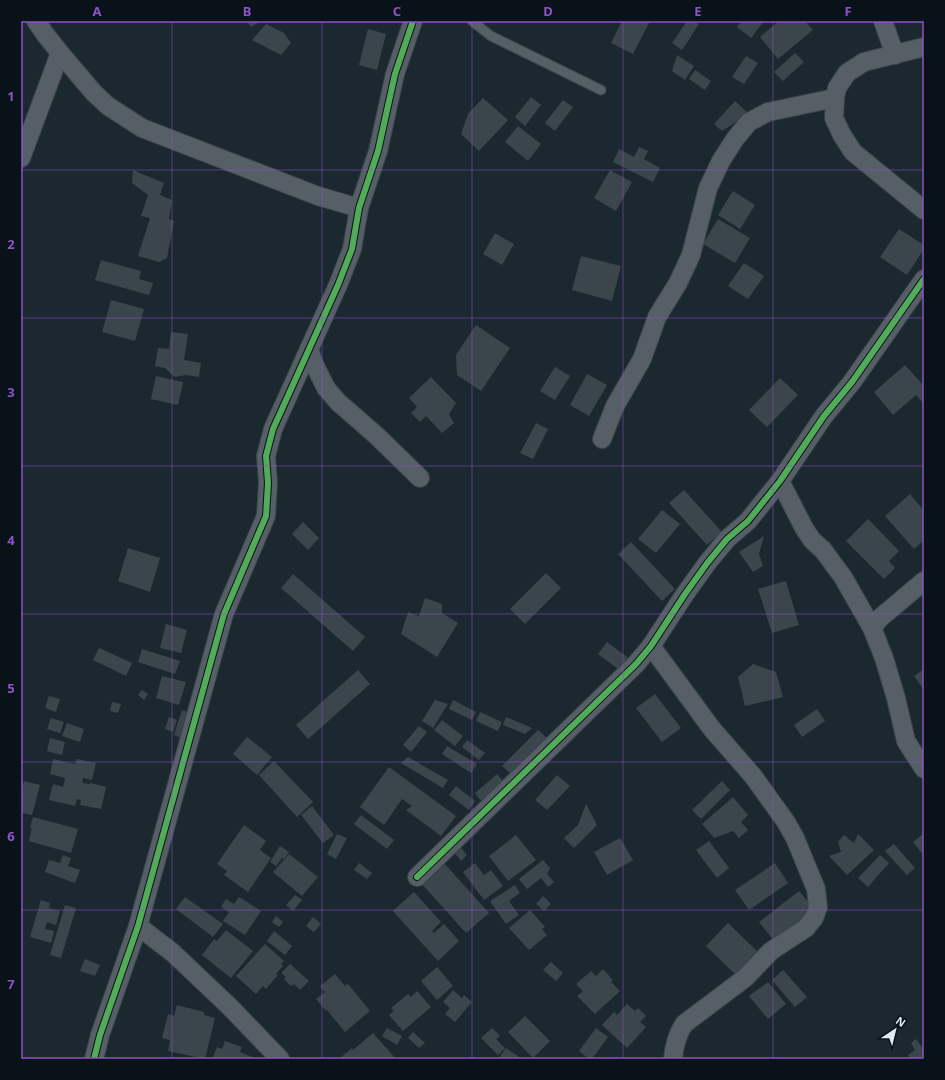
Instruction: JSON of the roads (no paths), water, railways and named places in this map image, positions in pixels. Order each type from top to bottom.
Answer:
[{"type":"street","points":[[36,21],[60,53],[94,93],[108,106],[142,128],[318,196],[359,208]]},
{"type":"street","points":[[94,1059],[100,1035],[138,926],[224,614],[266,516],[268,483],[266,456],[273,429],[344,272],[352,248],[359,208],[378,151],[395,74],[412,21]]},
{"type":"street","points":[[883,21],[895,54]]},
{"type":"street","points":[[924,47],[864,62],[847,73],[838,88],[835,98],[834,118],[842,135],[853,152],[924,210]]},
{"type":"street","points":[[21,158],[60,53]]},
{"type":"street","points":[[602,439],[615,406],[642,359],[658,317],[678,283],[691,254],[708,188],[721,160],[735,139],[749,122],[768,112],[835,98]]},
{"type":"street","points":[[417,877],[636,664],[651,646],[708,562],[727,539],[748,521],[780,481],[824,416],[852,382],[924,279]]},
{"type":"street","points":[[309,349],[314,364],[326,388],[338,402],[389,446],[420,478]]},
{"type":"street","points":[[780,481],[804,528],[812,540],[823,550],[843,577],[872,621],[896,698],[906,741],[924,768]]},
{"type":"street","points":[[872,621],[924,581]]},
{"type":"street","points":[[651,646],[712,729],[753,776],[786,822],[816,889],[818,907],[814,918],[806,928],[771,951],[745,978],[684,1024],[674,1044],[673,1059]]},
{"type":"street","points":[[138,926],[174,953],[230,1007],[280,1059]]},
{"type":"lane","points":[[472,21],[491,36],[601,90]]}]
